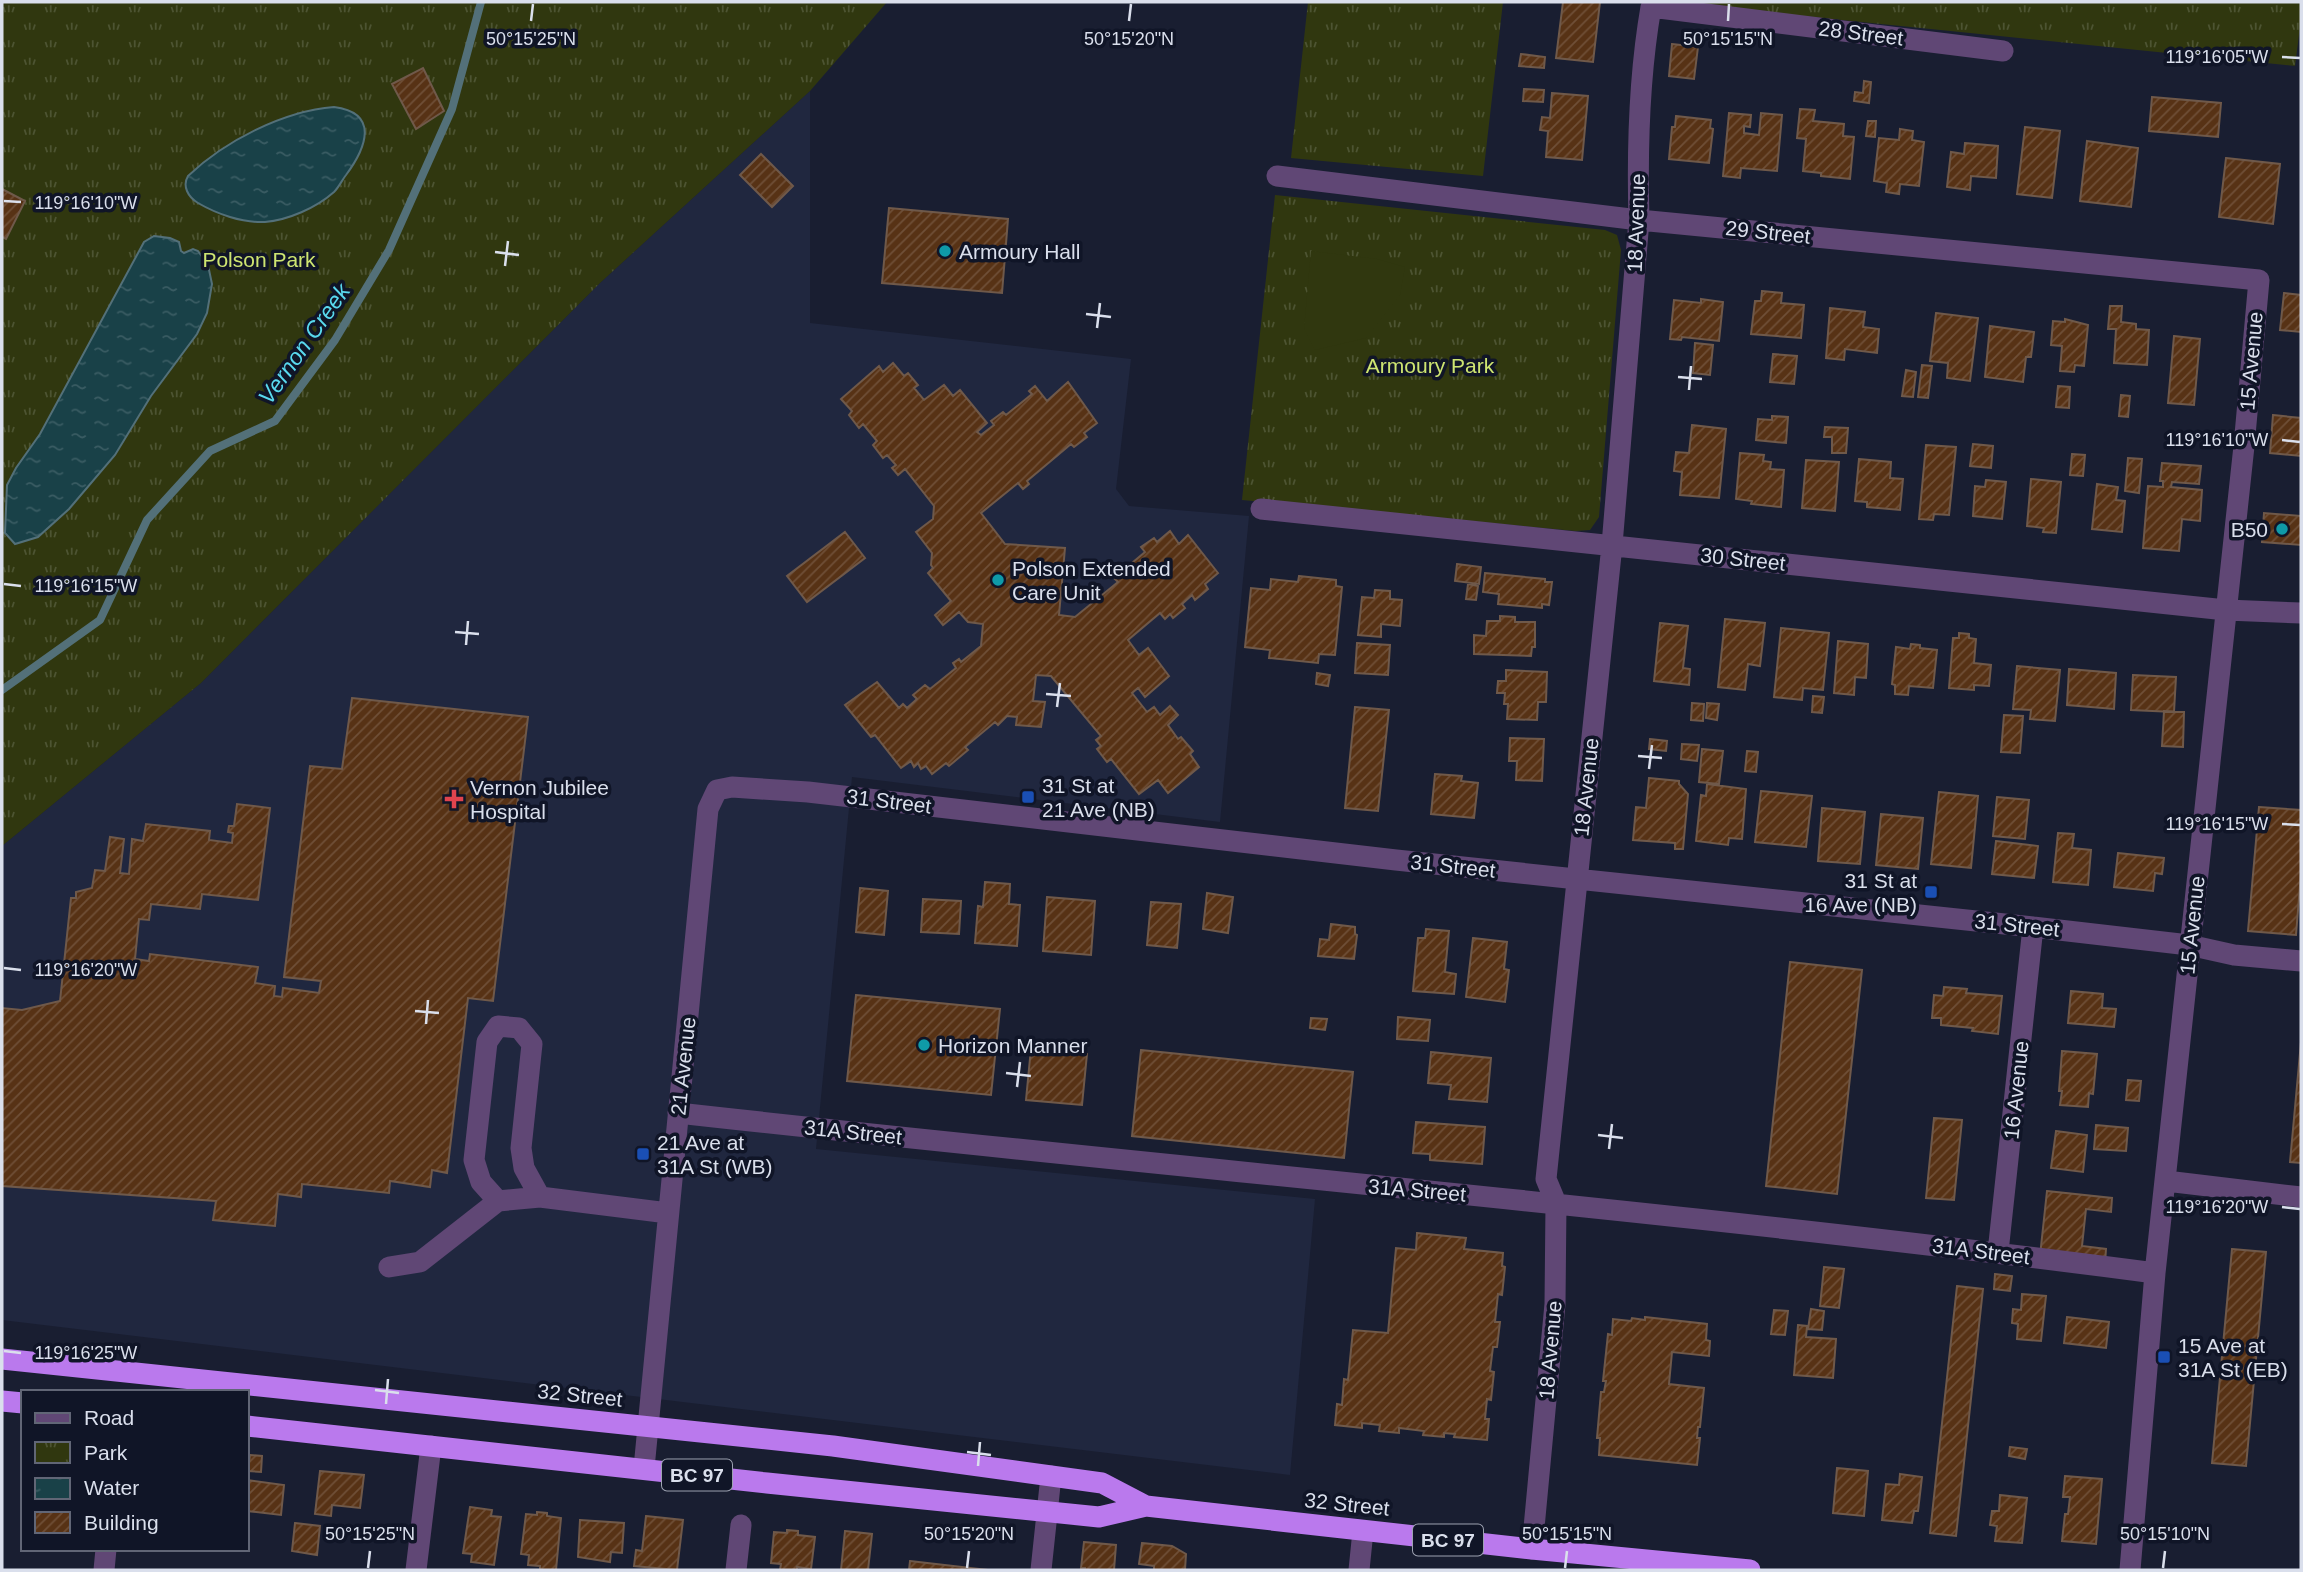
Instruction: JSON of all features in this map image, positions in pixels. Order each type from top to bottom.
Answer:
[{"type":"highway","name":"32 Street","points":[[2,1359],[833,1446],[1102,1483],[1146,1506]]},
{"type":"highway","points":[[2,1401],[21,1403]]},
{"type":"highway","name":"32 Street","points":[[248,1426],[1099,1517],[1146,1506],[1676,1567],[1750,1570]]},
{"type":"street","name":"28 Street","points":[[1648,23],[1651,7],[2003,51]]},
{"type":"street","name":"18 Avenue","points":[[1532,1549],[1555,1304],[1556,1203],[1546,1179],[1612,545],[1639,220],[1638,163],[1643,61],[1648,23]]},
{"type":"street","name":"29 Street","points":[[1278,176],[1639,220],[2259,280]]},
{"type":"street","name":"15 Avenue","points":[[2130,1570],[2155,1273],[2259,280]]},
{"type":"street","name":"30 Street","points":[[1261,509],[2225,610],[2301,613]]},
{"type":"street","name":"31 Street","points":[[717,790],[732,787],[808,792],[2033,927],[2189,945],[2235,955],[2301,961]]},
{"type":"street","name":"21 Avenue","points":[[644,1468],[708,809],[717,790]]},
{"type":"street","name":"16 Avenue","points":[[1998,1252],[2033,927]]},
{"type":"street","points":[[498,1201],[481,1182],[474,1160],[487,1042],[498,1026],[519,1028],[532,1044],[520,1148],[524,1168],[540,1197]]},
{"type":"street","name":"31A Street","points":[[678,1113],[1556,1203],[1998,1252],[2155,1273]]},
{"type":"street","points":[[2166,1181],[2301,1196]]},
{"type":"street","points":[[389,1267],[420,1262],[498,1201],[540,1197],[668,1213]]},
{"type":"street","points":[[416,1570],[431,1446]]},
{"type":"street","points":[[1041,1570],[1051,1476]]},
{"type":"street","points":[[736,1570],[741,1525]]},
{"type":"street","points":[[1359,1570],[1363,1531]]},
{"type":"street","points":[[104,1570],[106,1551]]},
{"type":"shaded area","name":"Vernon Jubilee Hospital","points":[[810,91],[810,323],[1131,359],[1116,489],[1129,506],[1249,516],[1220,822],[852,777],[816,1149],[1315,1199],[1290,1475],[2,1320],[2,846],[201,683],[600,283]]},
{"type":"green space","name":"Polson Park","points":[[2,2],[887,2],[810,91],[600,283],[201,683],[2,846]]},
{"type":"green space","points":[[1308,2],[1503,2],[1483,176],[1291,158]]},
{"type":"green space","points":[[1665,2],[2301,2],[2301,19],[2295,66]]},
{"type":"green space","name":"Armoury Park","points":[[1275,195],[1605,230],[1617,235],[1621,250],[1599,517],[1590,530],[1576,531],[1242,500]]},
{"type":"green space","points":[[1311,251],[1377,259],[1405,267],[1400,295],[1366,338],[1315,350],[1304,329]]},
{"type":"water","points":[[334,107],[358,116],[365,133],[353,165],[336,190],[327,198],[283,219],[256,222],[221,214],[191,198],[186,187],[188,176],[219,151],[275,121]]},
{"type":"water","points":[[154,236],[179,242],[184,253],[193,249],[198,251],[208,265],[212,284],[207,313],[197,334],[151,396],[115,455],[69,509],[38,537],[15,544],[5,533],[7,485],[40,434],[144,242]]},
{"type":"building","points":[[1563,2],[1600,2],[1593,62],[1556,58]]},
{"type":"building","points":[[1672,44],[1698,47],[1694,79],[1669,76]]},
{"type":"building","points":[[1521,54],[1545,57],[1544,68],[1519,66]]},
{"type":"building","points":[[423,68],[444,111],[416,129],[392,84]]},
{"type":"building","points":[[1864,81],[1871,82],[1869,103],[1854,101],[1855,92],[1863,93]]},
{"type":"building","points":[[1524,89],[1544,90],[1543,102],[1523,101]]},
{"type":"building","points":[[1552,93],[1588,96],[1582,160],[1546,157],[1548,131],[1540,130],[1542,117],[1550,118]]},
{"type":"building","points":[[2152,97],[2221,103],[2218,137],[2149,131]]},
{"type":"building","points":[[1800,109],[1815,110],[1813,121],[1844,124],[1843,136],[1854,137],[1850,179],[1803,171],[1806,139],[1797,138]]},
{"type":"building","points":[[1729,113],[1751,115],[1750,127],[1744,126],[1744,133],[1759,135],[1761,113],[1782,115],[1777,171],[1741,168],[1740,178],[1723,176]]},
{"type":"building","points":[[1676,116],[1711,120],[1710,128],[1713,129],[1709,163],[1669,159],[1672,127],[1675,127]]},
{"type":"building","points":[[1868,121],[1876,121],[1875,137],[1866,136]]},
{"type":"building","points":[[2025,127],[2060,131],[2052,198],[2017,194]]},
{"type":"building","points":[[1900,129],[1913,131],[1912,140],[1924,142],[1919,186],[1900,184],[1899,194],[1886,192],[1887,183],[1874,181],[1879,138],[1899,140]]},
{"type":"building","points":[[2087,141],[2138,148],[2131,207],[2080,201]]},
{"type":"building","points":[[1965,143],[1998,146],[1996,178],[1971,176],[1970,190],[1947,187],[1951,152],[1964,154]]},
{"type":"building","points":[[761,154],[793,186],[772,207],[740,175]]},
{"type":"building","points":[[2226,158],[2280,164],[2273,224],[2219,217]]},
{"type":"building","points":[[2,189],[25,201],[6,239],[2,237]]},
{"type":"building","name":"Armoury Hall","points":[[889,208],[1008,219],[1002,293],[882,283]]},
{"type":"building","points":[[1762,291],[1782,293],[1781,303],[1804,305],[1801,338],[1751,334],[1755,301],[1761,301]]},
{"type":"building","points":[[2284,293],[2301,295],[2301,332],[2280,330]]},
{"type":"building","points":[[1701,299],[1723,302],[1719,341],[1682,337],[1681,340],[1670,339],[1674,300],[1701,303]]},
{"type":"building","points":[[2110,306],[2122,306],[2121,322],[2136,324],[2136,329],[2149,330],[2147,365],[2114,363],[2116,329],[2108,329]]},
{"type":"building","points":[[1830,308],[1865,312],[1863,327],[1879,329],[1877,353],[1845,349],[1844,360],[1826,358]]},
{"type":"building","points":[[1936,313],[1978,318],[1970,381],[1947,378],[1948,363],[1930,361]]},
{"type":"building","points":[[2065,319],[2088,325],[2084,366],[2075,365],[2074,372],[2060,371],[2062,346],[2051,345],[2053,321],[2065,322]]},
{"type":"building","points":[[1990,326],[2034,332],[2031,357],[2026,357],[2023,382],[1985,377]]},
{"type":"building","points":[[2174,336],[2200,339],[2194,405],[2168,403]]},
{"type":"building","points":[[1695,343],[1713,345],[1710,375],[1693,373]]},
{"type":"building","points":[[1773,354],[1797,356],[1794,384],[1770,382]]},
{"type":"building","name":"Polson Extended Care Unit","points":[[893,363],[904,376],[908,373],[918,385],[914,388],[924,400],[944,385],[953,396],[960,390],[987,423],[977,432],[981,435],[994,425],[991,421],[1003,412],[1006,415],[1032,394],[1029,391],[1035,386],[1047,401],[1068,382],[1097,423],[1084,433],[1087,437],[1074,447],[1071,444],[1027,481],[1029,484],[1023,489],[1018,483],[981,513],[1005,544],[1065,548],[1059,615],[1075,617],[1118,582],[1114,578],[1145,552],[1141,547],[1154,538],[1157,542],[1170,531],[1179,544],[1188,535],[1218,573],[1205,584],[1208,589],[1195,600],[1192,595],[1182,604],[1185,608],[1173,618],[1170,614],[1165,619],[1160,613],[1128,640],[1139,655],[1148,648],[1169,676],[1145,697],[1138,688],[1132,693],[1147,712],[1154,707],[1160,715],[1170,706],[1178,715],[1168,725],[1178,739],[1181,737],[1193,751],[1190,754],[1199,767],[1168,793],[1158,780],[1139,794],[1111,759],[1107,762],[1097,749],[1101,746],[1096,740],[1101,736],[1051,676],[1036,675],[1033,701],[1045,702],[1041,727],[1016,725],[1017,717],[1007,716],[998,725],[995,722],[965,747],[968,750],[949,766],[946,763],[932,774],[926,766],[921,769],[918,763],[914,767],[911,761],[901,768],[875,735],[871,737],[845,705],[877,682],[899,708],[903,704],[907,708],[917,699],[913,695],[925,685],[930,689],[956,668],[953,663],[959,659],[961,662],[981,646],[983,624],[968,622],[959,612],[943,625],[935,615],[951,601],[928,573],[933,568],[932,553],[916,532],[933,519],[934,506],[905,469],[898,475],[892,468],[896,465],[887,455],[883,458],[873,445],[877,441],[863,424],[859,428],[849,415],[852,411],[841,399],[879,366],[883,372]]},
{"type":"building","points":[[1922,365],[1932,366],[1928,398],[1918,397]]},
{"type":"building","points":[[1906,370],[1916,372],[1913,397],[1902,396]]},
{"type":"building","points":[[2058,386],[2070,387],[2069,408],[2056,407]]},
{"type":"building","points":[[2121,395],[2130,396],[2128,417],[2119,416]]},
{"type":"building","points":[[2273,415],[2301,418],[2301,456],[2270,453]]},
{"type":"building","points":[[1772,416],[1788,417],[1786,443],[1756,440],[1758,419],[1772,420]]},
{"type":"building","points":[[1692,425],[1726,429],[1719,498],[1680,495],[1682,472],[1674,471],[1676,452],[1689,453]]},
{"type":"building","points":[[1825,427],[1848,428],[1846,453],[1832,453],[1832,437],[1824,437]]},
{"type":"building","points":[[1973,444],[1993,446],[1991,468],[1970,466]]},
{"type":"building","points":[[1926,445],[1956,447],[1949,515],[1934,514],[1933,520],[1919,519]]},
{"type":"building","points":[[1740,453],[1764,455],[1763,461],[1771,462],[1770,469],[1784,470],[1781,507],[1751,504],[1752,501],[1736,499]]},
{"type":"building","points":[[2072,454],[2085,455],[2083,476],[2070,475]]},
{"type":"building","points":[[2128,458],[2142,459],[2139,493],[2125,491]]},
{"type":"building","points":[[1859,459],[1891,462],[1890,478],[1903,479],[1900,510],[1867,507],[1867,502],[1855,501]]},
{"type":"building","points":[[1806,460],[1839,462],[1835,511],[1802,508]]},
{"type":"building","points":[[2162,463],[2201,466],[2199,484],[2172,482],[2171,487],[2202,490],[2200,521],[2182,519],[2179,551],[2143,548],[2148,486],[2163,487],[2163,481],[2160,481]]},
{"type":"building","points":[[2031,479],[2061,482],[2056,533],[2027,526]]},
{"type":"building","points":[[1986,480],[2006,482],[2002,519],[1973,516],[1975,486],[1985,487]]},
{"type":"building","points":[[2097,484],[2118,487],[2116,500],[2125,501],[2122,532],[2092,529]]},
{"type":"building","name":"B50","points":[[2264,513],[2301,516],[2301,545],[2262,542]]},
{"type":"building","points":[[845,532],[865,558],[807,602],[787,576]]},
{"type":"building","points":[[1457,564],[1481,567],[1479,584],[1455,581]]},
{"type":"building","points":[[1485,573],[1552,582],[1549,605],[1542,604],[1542,608],[1498,604],[1499,594],[1483,592]]},
{"type":"building","points":[[1299,576],[1336,580],[1336,586],[1342,587],[1335,655],[1319,654],[1318,663],[1269,658],[1270,650],[1245,647],[1251,588],[1270,590],[1271,579],[1298,582]]},
{"type":"building","points":[[1468,584],[1478,586],[1476,600],[1466,599]]},
{"type":"building","points":[[1375,590],[1390,591],[1390,599],[1402,600],[1400,626],[1381,624],[1381,637],[1358,635],[1362,597],[1374,598]]},
{"type":"building","points":[[1500,616],[1515,617],[1515,622],[1535,622],[1535,647],[1532,647],[1531,656],[1474,654],[1474,635],[1486,636],[1487,621],[1500,621]]},
{"type":"building","points":[[1725,619],[1765,623],[1760,666],[1748,664],[1745,690],[1718,687]]},
{"type":"building","points":[[1660,623],[1688,626],[1683,668],[1690,669],[1689,685],[1654,681]]},
{"type":"building","points":[[1781,628],[1829,633],[1823,690],[1803,688],[1802,700],[1774,697]]},
{"type":"building","points":[[1959,633],[1969,634],[1969,638],[1976,639],[1974,663],[1991,665],[1989,686],[1974,685],[1974,690],[1949,688],[1953,638],[1959,638]]},
{"type":"building","points":[[1838,641],[1868,644],[1866,678],[1855,677],[1854,695],[1834,693]]},
{"type":"building","points":[[1357,643],[1390,645],[1388,675],[1355,673]]},
{"type":"building","points":[[1911,644],[1937,650],[1933,688],[1909,686],[1908,695],[1895,694],[1895,685],[1892,684],[1896,647],[1910,649]]},
{"type":"building","points":[[2017,666],[2060,670],[2055,721],[2030,719],[2031,710],[2013,709]]},
{"type":"building","points":[[2069,669],[2116,673],[2114,709],[2067,705]]},
{"type":"building","points":[[1506,670],[1547,672],[1546,702],[1538,702],[1537,720],[1507,719],[1508,704],[1504,704],[1505,693],[1497,693],[1498,681],[1506,681]]},
{"type":"building","points":[[1317,673],[1330,675],[1328,686],[1316,684]]},
{"type":"building","points":[[2133,675],[2176,677],[2174,712],[2131,710]]},
{"type":"building","points":[[1813,696],[1824,697],[1822,713],[1812,712]]},
{"type":"building","name":"Vernon Jubilee Hospital","points":[[352,698],[528,717],[493,1001],[468,998],[447,1173],[432,1170],[430,1187],[390,1181],[389,1193],[302,1184],[301,1197],[278,1194],[275,1226],[213,1220],[216,1201],[2,1186],[2,1008],[22,1010],[60,1001],[71,898],[76,898],[76,892],[92,888],[95,870],[105,871],[110,837],[124,839],[120,873],[129,874],[132,839],[143,841],[146,824],[210,831],[209,840],[232,843],[233,833],[228,832],[229,826],[234,826],[237,804],[270,808],[258,900],[202,894],[200,909],[151,904],[149,920],[139,919],[135,959],[149,961],[150,954],[258,967],[255,983],[275,986],[274,996],[282,997],[283,988],[319,993],[321,981],[284,977],[310,766],[342,769]]},
{"type":"building","points":[[1692,703],[1704,704],[1703,721],[1691,720]]},
{"type":"building","points":[[1707,703],[1719,704],[1717,720],[1706,718]]},
{"type":"building","points":[[1355,707],[1389,710],[1378,811],[1345,808]]},
{"type":"building","points":[[2164,711],[2184,712],[2183,747],[2162,746]]},
{"type":"building","points":[[2004,715],[2023,716],[2020,753],[2001,752]]},
{"type":"building","points":[[1510,738],[1544,739],[1542,781],[1516,780],[1517,761],[1509,761]]},
{"type":"building","points":[[1650,739],[1667,741],[1666,751],[1649,749]]},
{"type":"building","points":[[1682,744],[1699,745],[1697,761],[1681,759]]},
{"type":"building","points":[[1702,749],[1723,751],[1719,784],[1699,782]]},
{"type":"building","points":[[1747,751],[1758,752],[1756,772],[1745,771]]},
{"type":"building","points":[[1435,774],[1462,776],[1461,781],[1478,783],[1474,818],[1431,814]]},
{"type":"building","points":[[1649,778],[1679,781],[1688,794],[1683,849],[1675,849],[1675,843],[1633,840],[1636,807],[1646,808]]},
{"type":"building","points":[[1707,784],[1746,789],[1742,839],[1729,838],[1728,845],[1696,841],[1701,795],[1706,796]]},
{"type":"building","points":[[1761,791],[1812,796],[1806,847],[1755,842]]},
{"type":"building","points":[[1939,792],[1978,796],[1971,868],[1931,864]]},
{"type":"building","points":[[1997,797],[2029,800],[2025,839],[1993,836]]},
{"type":"building","points":[[2259,807],[2301,810],[2301,873],[2296,935],[2248,931]]},
{"type":"building","points":[[1822,808],[1865,812],[1860,864],[1818,861]]},
{"type":"building","points":[[1881,814],[1923,818],[1918,869],[1876,865]]},
{"type":"building","points":[[2058,833],[2074,834],[2072,848],[2091,850],[2088,885],[2053,882]]},
{"type":"building","points":[[1996,841],[2038,846],[2034,878],[1992,874]]},
{"type":"building","points":[[2118,853],[2164,858],[2162,874],[2155,873],[2153,891],[2114,887]]},
{"type":"building","points":[[985,882],[1010,884],[1009,904],[1020,905],[1017,946],[975,943],[978,906],[983,907]]},
{"type":"building","points":[[860,888],[888,891],[884,935],[856,932]]},
{"type":"building","points":[[1207,893],[1233,897],[1228,933],[1203,929]]},
{"type":"building","points":[[1047,897],[1095,901],[1091,955],[1043,951]]},
{"type":"building","points":[[923,899],[961,901],[959,934],[921,932]]},
{"type":"building","points":[[1151,902],[1181,904],[1177,948],[1147,945]]},
{"type":"building","points":[[1331,924],[1355,927],[1357,935],[1354,959],[1318,956],[1320,939],[1329,940]]},
{"type":"building","points":[[1426,929],[1449,931],[1445,972],[1456,974],[1454,994],[1413,991],[1418,938],[1425,938]]},
{"type":"building","points":[[1473,938],[1507,942],[1504,969],[1509,970],[1505,1002],[1466,997]]},
{"type":"building","points":[[1790,962],[1862,970],[1837,1194],[1766,1186]]},
{"type":"building","points":[[1944,987],[1967,989],[1966,993],[2002,996],[1998,1034],[1941,1025],[1941,1018],[1932,1018],[1934,995],[1943,996]]},
{"type":"building","points":[[2071,991],[2103,994],[2102,1008],[2116,1009],[2114,1027],[2068,1023]]},
{"type":"building","name":"Horizon Manner","points":[[856,995],[1000,1009],[991,1095],[847,1081]]},
{"type":"building","points":[[1398,1017],[1430,1020],[1428,1041],[1397,1039]]},
{"type":"building","points":[[1311,1018],[1327,1019],[1325,1030],[1310,1028]]},
{"type":"building","points":[[2301,1042],[2301,1163],[2290,1162]]},
{"type":"building","points":[[1031,1048],[1087,1054],[1082,1105],[1026,1100]]},
{"type":"building","points":[[1141,1050],[1353,1072],[1344,1158],[1132,1136]]},
{"type":"building","points":[[2062,1051],[2097,1054],[2093,1094],[2089,1093],[2088,1107],[2060,1105]]},
{"type":"building","points":[[1431,1052],[1491,1058],[1487,1102],[1449,1099],[1451,1085],[1428,1083]]},
{"type":"building","points":[[2128,1080],[2141,1081],[2139,1101],[2126,1100]]},
{"type":"building","points":[[1934,1118],[1962,1120],[1954,1200],[1926,1198]]},
{"type":"building","points":[[1416,1122],[1485,1127],[1482,1164],[1430,1160],[1430,1154],[1413,1153]]},
{"type":"building","points":[[2096,1125],[2128,1128],[2126,1151],[2094,1149]]},
{"type":"building","points":[[2056,1131],[2087,1135],[2083,1172],[2051,1168]]},
{"type":"building","points":[[2047,1191],[2112,1198],[2111,1212],[2086,1209],[2082,1246],[2106,1249],[2105,1264],[2040,1256]]},
{"type":"building","points":[[1417,1233],[1466,1238],[1464,1249],[1503,1253],[1502,1266],[1505,1267],[1502,1295],[1498,1294],[1495,1322],[1500,1322],[1497,1347],[1493,1347],[1491,1400],[1487,1399],[1485,1419],[1489,1419],[1487,1440],[1454,1437],[1455,1434],[1444,1433],[1444,1437],[1423,1435],[1424,1431],[1399,1428],[1399,1433],[1379,1431],[1380,1425],[1362,1423],[1362,1428],[1335,1425],[1337,1404],[1342,1405],[1344,1379],[1348,1380],[1353,1330],[1388,1333],[1396,1248],[1416,1250]]},
{"type":"building","points":[[2232,1249],[2266,1252],[2246,1466],[2212,1463]]},
{"type":"building","points":[[1824,1267],[1844,1269],[1839,1308],[1820,1306]]},
{"type":"building","points":[[1995,1274],[2012,1276],[2010,1291],[1994,1289]]},
{"type":"building","points":[[1957,1286],[1983,1289],[1956,1536],[1930,1533]]},
{"type":"building","points":[[2022,1294],[2046,1296],[2041,1341],[2017,1339],[2018,1324],[2012,1323],[2013,1309],[2021,1310]]},
{"type":"building","points":[[1811,1309],[1824,1311],[1822,1330],[1808,1329]]},
{"type":"building","points":[[1774,1310],[1788,1311],[1785,1335],[1771,1334]]},
{"type":"building","points":[[1645,1317],[1707,1324],[1709,1356],[1672,1352],[1669,1384],[1704,1388],[1697,1438],[1700,1438],[1697,1465],[1599,1455],[1600,1438],[1597,1438],[1601,1392],[1604,1392],[1606,1381],[1603,1381],[1608,1334],[1612,1335],[1613,1319],[1631,1321],[1632,1318],[1645,1320]]},
{"type":"building","points":[[2067,1317],[2109,1322],[2106,1348],[2064,1343]]},
{"type":"building","points":[[1798,1325],[1807,1326],[1806,1337],[1836,1339],[1833,1378],[1794,1375]]},
{"type":"building","points":[[2010,1447],[2027,1449],[2025,1459],[2009,1456]]},
{"type":"building","points":[[250,1455],[262,1456],[261,1472],[248,1471]]},
{"type":"building","points":[[1837,1468],[1868,1471],[1864,1516],[1833,1513]]},
{"type":"building","points":[[320,1471],[364,1475],[360,1508],[332,1505],[331,1516],[315,1514]]},
{"type":"building","points":[[1900,1474],[1922,1477],[1918,1511],[1914,1511],[1912,1523],[1882,1520],[1886,1484],[1899,1485]]},
{"type":"building","points":[[2065,1476],[2102,1479],[2096,1544],[2062,1541],[2070,1497],[2063,1497]]},
{"type":"building","points":[[248,1480],[284,1485],[281,1515],[248,1511]]},
{"type":"building","points":[[2000,1495],[2027,1498],[2022,1543],[1995,1541],[1997,1526],[1990,1525],[1992,1511],[1999,1511]]},
{"type":"building","points":[[470,1507],[492,1510],[491,1516],[501,1517],[494,1565],[471,1562],[472,1554],[463,1553]]},
{"type":"building","points":[[537,1512],[561,1518],[556,1570],[540,1570],[540,1566],[528,1565],[529,1555],[521,1554],[526,1514],[537,1515]]},
{"type":"building","points":[[646,1516],[683,1520],[677,1570],[634,1566],[636,1550],[642,1551]]},
{"type":"building","points":[[580,1520],[624,1523],[622,1553],[611,1552],[610,1562],[578,1557]]},
{"type":"building","points":[[295,1523],[320,1526],[317,1555],[292,1551]]},
{"type":"building","points":[[787,1530],[798,1531],[798,1535],[815,1537],[811,1569],[797,1567],[797,1570],[780,1570],[781,1564],[771,1563],[774,1532],[787,1533]]},
{"type":"building","points":[[845,1531],[872,1534],[868,1570],[841,1570]]},
{"type":"building","points":[[1084,1542],[1116,1545],[1114,1570],[1081,1568]]},
{"type":"building","points":[[1142,1543],[1172,1546],[1186,1554],[1185,1570],[1154,1570],[1154,1566],[1139,1564]]},
{"type":"building","points":[[910,1561],[988,1570],[909,1570]]},
{"type":"waterway","name":"Vernon Creek","points":[[2,690],[100,620],[147,520],[210,451],[275,421],[335,340],[389,250],[452,109],[481,2]]},
{"type":"place","name":"Armoury Hall","points":[[945,251]]},
{"type":"place","name":"B50","points":[[2282,529]]},
{"type":"place","name":"Polson Extended Care Unit","points":[[998,580]]},
{"type":"place","name":"31 St at 21 Ave (NB)","points":[[1028,797]]},
{"type":"place","name":"Vernon Jubilee Hospital","points":[[454,799]]},
{"type":"place","name":"31 St at 16 Ave (NB)","points":[[1931,892]]},
{"type":"place","name":"Horizon Manner","points":[[924,1045]]},
{"type":"place","name":"21 Ave at 31A St (WB)","points":[[643,1154]]},
{"type":"place","name":"15 Ave at 31A St (EB)","points":[[2164,1357]]}]
